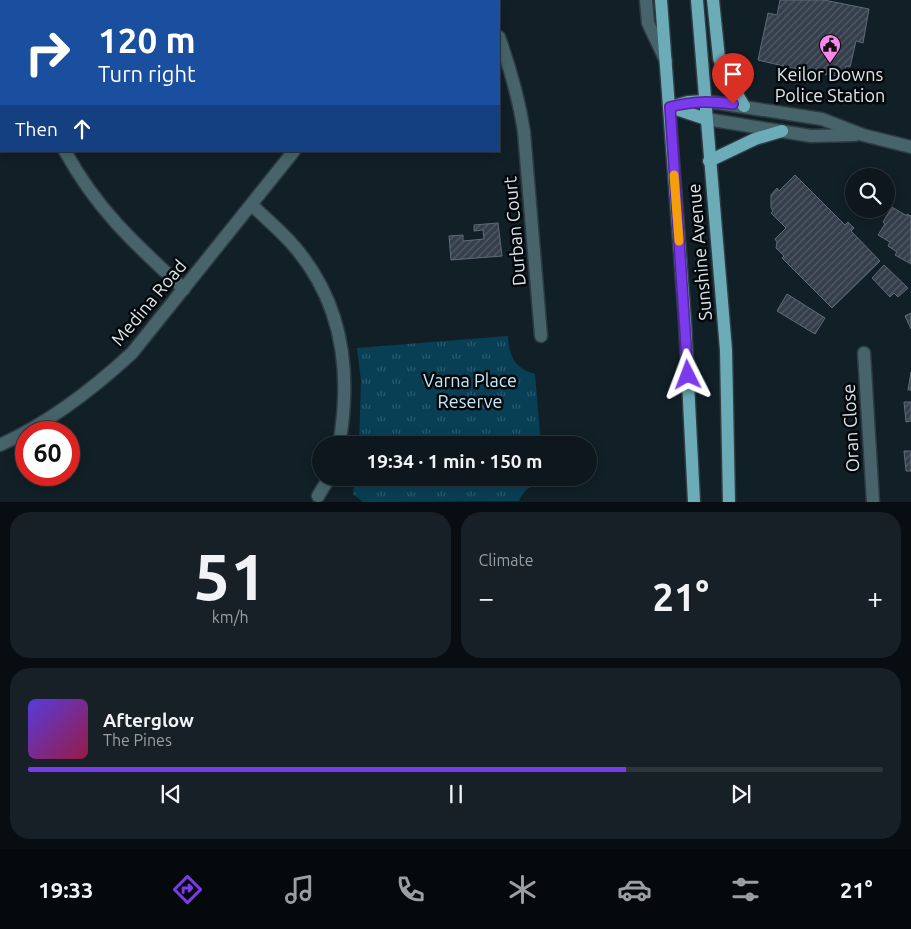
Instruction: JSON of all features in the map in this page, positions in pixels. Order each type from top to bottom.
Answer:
[{"type":"main road","name":"Sunshine Avenue","points":[[661,0],[685,320],[694,502]]},
{"type":"main road","name":"Sunshine Avenue","points":[[697,0],[726,350],[729,502]]},
{"type":"main road","points":[[713,0],[719,58],[724,72],[744,106]]},
{"type":"main road","points":[[670,107],[688,102],[705,101]]},
{"type":"main road","points":[[670,107],[706,118]]},
{"type":"main road","points":[[709,161],[742,144],[782,131]]},
{"type":"street","points":[[646,0],[648,23],[667,63]]},
{"type":"street","name":"Durban Court","points":[[500,40],[518,99],[524,132],[541,336]]},
{"type":"street","points":[[705,101],[822,119],[863,134],[911,148]]},
{"type":"street","points":[[706,118],[811,136],[863,134]]},
{"type":"street","points":[[66,152],[90,192],[115,223],[143,252],[184,289]]},
{"type":"street","name":"Medina Road","points":[[0,445],[53,415],[112,371],[143,340],[293,152]]},
{"type":"street","points":[[252,204],[293,245],[310,267],[335,318],[342,347],[344,384],[341,436]]},
{"type":"street","name":"Oran Close","points":[[864,353],[873,502]]},
{"type":"street","points":[[318,496],[324,486]]},
{"type":"green space","name":"Varna Place Reserve","points":[[508,336],[511,355],[517,365],[535,374],[540,436],[359,436],[361,381],[357,348]]},
{"type":"green space","points":[[354,486],[533,486],[528,488],[519,501],[363,502],[353,494]]},
{"type":"building","points":[[780,0],[824,0],[869,9],[863,43],[856,41],[850,67],[846,66],[844,77],[813,73],[812,79],[799,76],[800,70],[758,60],[768,13],[777,15]]},
{"type":"building","points":[[795,175],[845,225],[848,222],[854,228],[851,231],[880,261],[832,308],[782,258],[784,256],[776,248],[777,242],[775,239],[786,228],[771,213],[773,211],[771,208],[771,195],[777,188],[779,191]]},
{"type":"building","points":[[895,209],[907,216],[907,214],[911,216],[911,264],[895,255],[897,252],[888,246],[890,242],[878,235],[885,224],[883,222],[885,218],[895,218]]},
{"type":"building","points":[[498,223],[502,256],[451,260],[449,236],[463,235],[463,241],[484,239],[483,230],[474,231],[474,225]]},
{"type":"building","points":[[884,265],[908,288],[898,297],[894,293],[890,297],[872,278]]},
{"type":"building","points":[[787,294],[825,318],[815,334],[777,311]]},
{"type":"building","points":[[911,313],[911,329],[905,316]]},
{"type":"building","points":[[911,372],[911,390],[908,390]]},
{"type":"building","points":[[904,402],[911,402],[911,421],[906,422]]},
{"type":"building","points":[[904,451],[911,451],[911,471],[906,471]]},
{"type":"slow traffic","points":[[674,175],[679,241]]},
{"type":"place","name":"Keilor Downs Police Station","points":[[830,64]]},
{"type":"route","points":[[688,375],[670,107],[688,102],[705,101],[733,104]]}]
